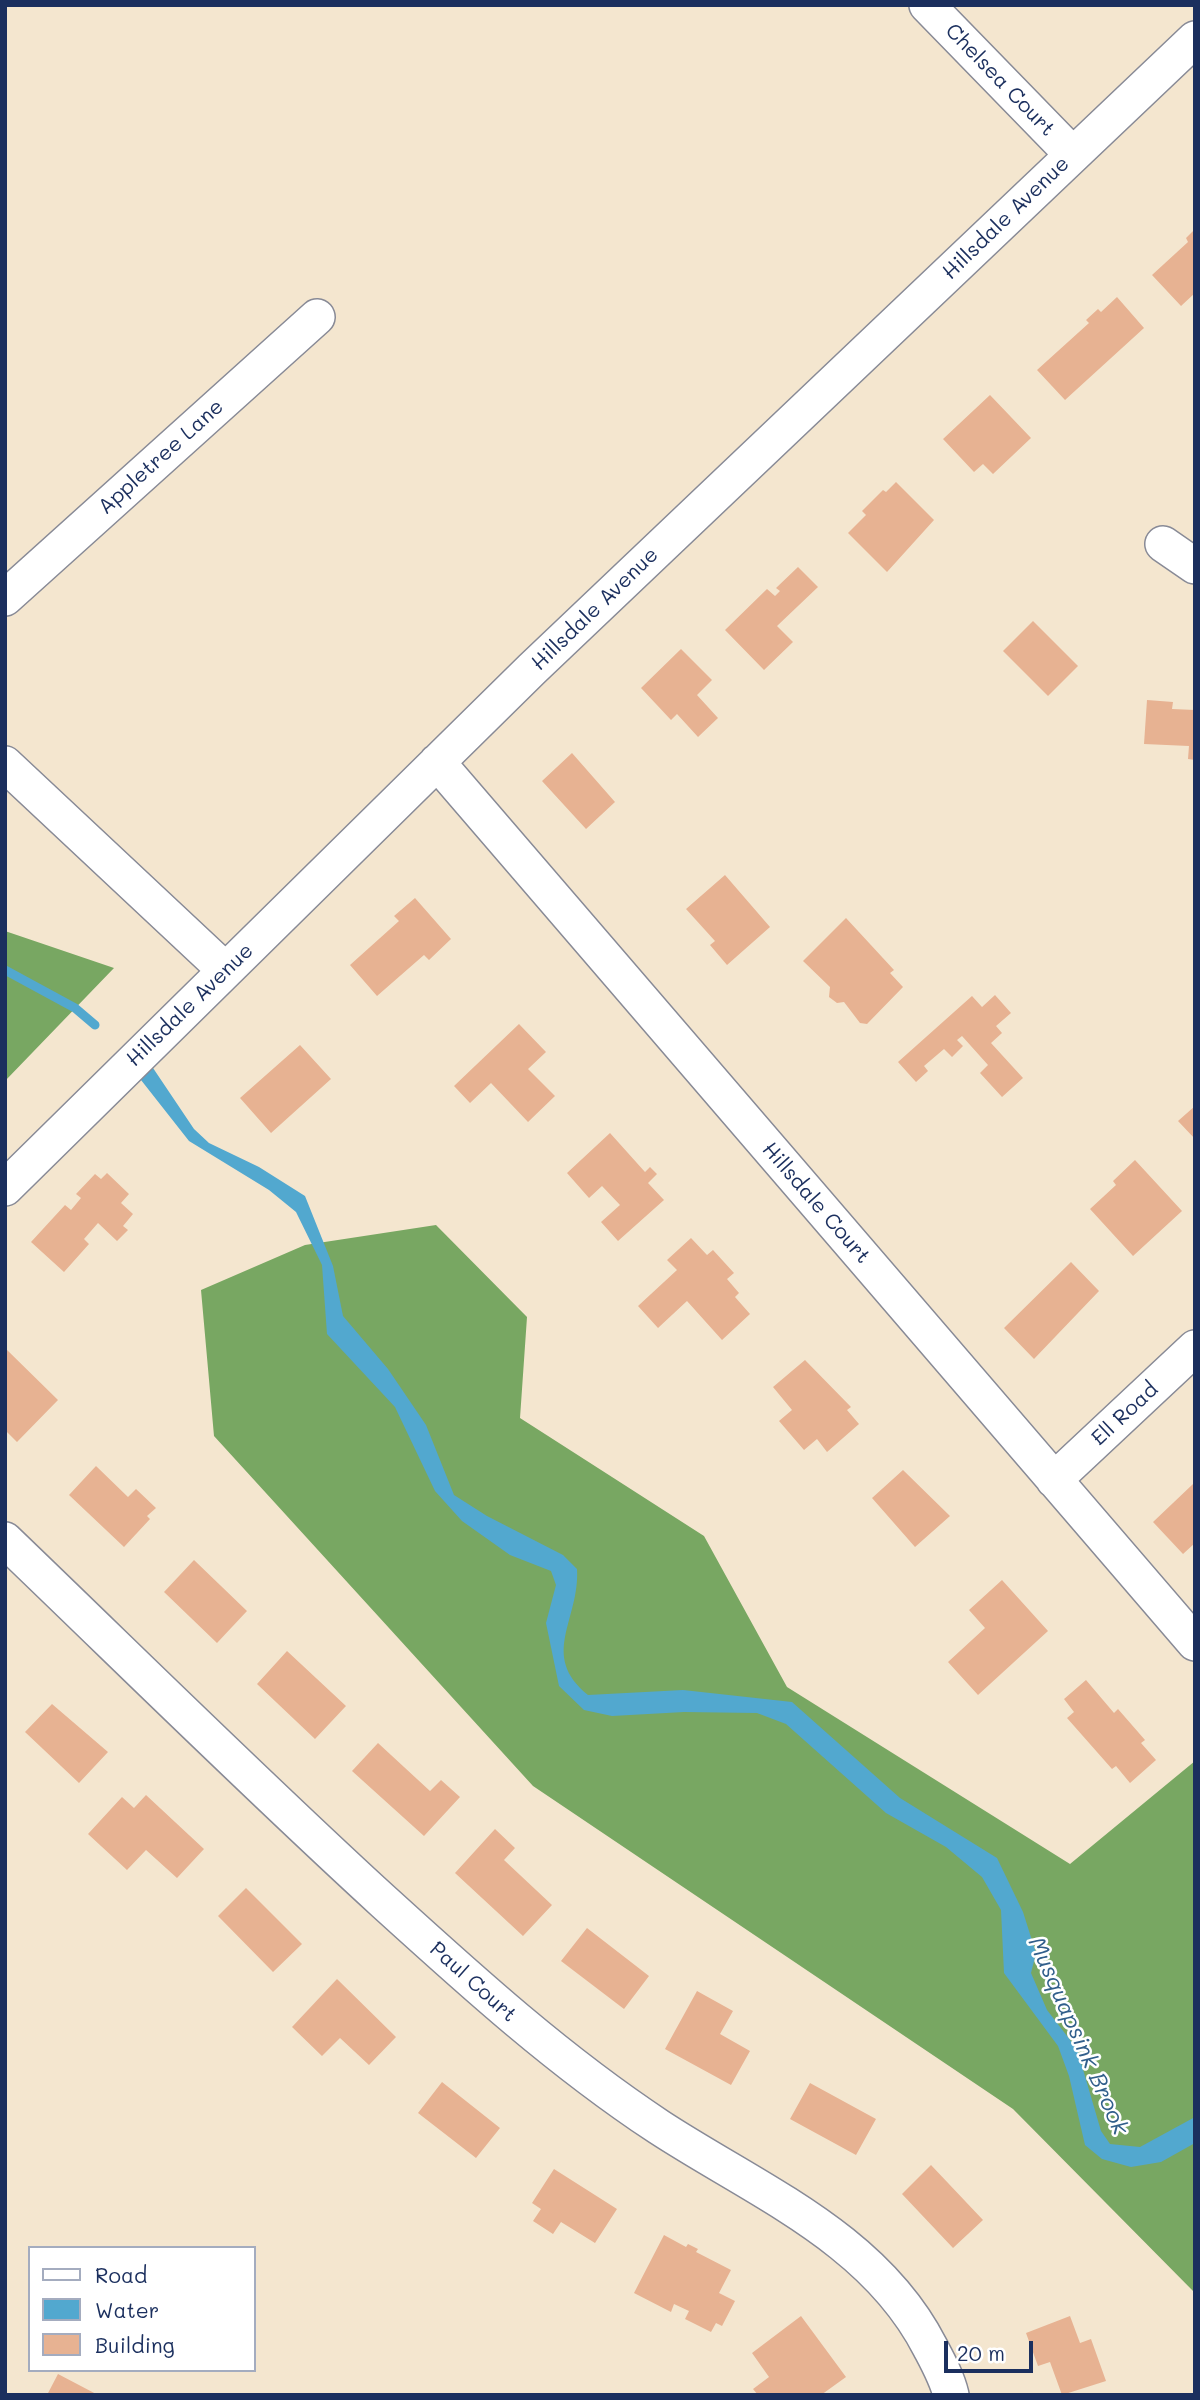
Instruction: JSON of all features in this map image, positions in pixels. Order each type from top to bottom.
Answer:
[{"type":"street","name":"Chelsea Court","points":[[927,5],[1073,155]]},
{"type":"street","name":"Hillsdale Avenue","points":[[5,1188],[437,762],[1195,39]]},
{"type":"street","name":"Appletree Lane","points":[[5,598],[317,317]]},
{"type":"street","points":[[1163,544],[1195,566]]},
{"type":"street","name":"Hillsdale Court","points":[[437,762],[1195,1643]]},
{"type":"street","points":[[5,764],[225,970]]},
{"type":"street","name":"Ell Road","points":[[1054,1480],[1195,1348]]},
{"type":"street","name":"Paul Court","points":[[5,1540],[304,1828],[512,2018],[584,2075],[660,2128],[809,2218],[887,2282],[918,2322],[951,2395]]},
{"type":"green space","points":[[5,931],[114,968],[5,1081]]},
{"type":"green space","points":[[436,1225],[527,1317],[520,1418],[704,1536],[787,1687],[1070,1864],[1195,1761],[1195,2293],[1013,2109],[533,1786],[214,1436],[201,1290],[305,1245]]},
{"type":"water","points":[[153,1068],[194,1129],[209,1143],[259,1167],[305,1196],[333,1266],[343,1316],[388,1369],[426,1425],[454,1495],[487,1516],[563,1555],[577,1569],[564,1651],[566,1666],[588,1695],[683,1690],[792,1702],[900,1798],[997,1858],[1023,1912],[1036,1953],[1031,1973],[1047,2010],[1077,2049],[1101,2131],[1110,2144],[1140,2147],[1195,2117],[1195,2143],[1161,2162],[1131,2167],[1102,2159],[1085,2145],[1069,2076],[1058,2046],[1004,1973],[1001,1910],[982,1877],[946,1847],[886,1813],[786,1724],[757,1713],[684,1712],[612,1716],[584,1710],[559,1686],[546,1623],[556,1585],[551,1571],[510,1555],[462,1521],[435,1491],[395,1407],[327,1334],[322,1265],[296,1212],[269,1190],[189,1141],[141,1080]]},
{"type":"building","points":[[1195,229],[1195,293],[1181,306],[1152,275],[1188,242],[1186,238]]},
{"type":"building","points":[[1117,297],[1144,328],[1065,400],[1037,370],[1089,323],[1086,320],[1098,309],[1101,312]]},
{"type":"building","points":[[990,395],[1031,438],[993,474],[983,464],[974,472],[943,439]]},
{"type":"building","points":[[896,482],[934,520],[887,572],[848,533],[866,515],[862,511],[883,490],[886,492]]},
{"type":"building","points":[[798,567],[818,587],[777,626],[793,642],[764,670],[725,630],[767,589],[775,596],[780,591],[776,588]]},
{"type":"building","points":[[1033,621],[1078,666],[1048,696],[1003,651]]},
{"type":"building","points":[[681,649],[712,680],[697,695],[718,718],[698,737],[677,714],[671,720],[641,688]]},
{"type":"building","points":[[1147,700],[1173,702],[1172,709],[1195,710],[1195,760],[1188,759],[1189,746],[1144,744]]},
{"type":"building","points":[[572,753],[615,802],[586,829],[542,781]]},
{"type":"building","points":[[725,875],[770,927],[727,965],[710,945],[715,941],[686,909]]},
{"type":"building","points":[[415,898],[451,939],[429,960],[424,955],[377,996],[350,965],[399,921],[394,916]]},
{"type":"building","points":[[846,918],[894,970],[890,973],[903,987],[867,1024],[860,1023],[844,1002],[837,1003],[829,997],[830,987],[803,961]]},
{"type":"building","points":[[995,995],[1011,1013],[996,1026],[1002,1033],[991,1043],[1023,1078],[1002,1097],[980,1073],[988,1065],[962,1036],[957,1040],[963,1046],[952,1057],[944,1049],[924,1066],[928,1071],[916,1082],[898,1062],[972,996],[982,1007]]},
{"type":"building","points":[[519,1024],[546,1052],[528,1069],[555,1096],[528,1122],[491,1083],[470,1103],[454,1086]]},
{"type":"building","points":[[300,1045],[331,1079],[271,1133],[240,1098]]},
{"type":"building","points":[[1195,1106],[1195,1139],[1178,1121]]},
{"type":"building","points":[[610,1133],[645,1172],[650,1167],[657,1174],[648,1183],[664,1200],[618,1241],[601,1222],[620,1205],[602,1186],[589,1198],[567,1173]]},
{"type":"building","points":[[1135,1160],[1182,1211],[1133,1256],[1090,1209],[1116,1185],[1113,1181]]},
{"type":"building","points":[[107,1173],[129,1194],[121,1203],[133,1214],[123,1226],[128,1230],[117,1241],[98,1223],[84,1239],[89,1244],[64,1272],[31,1242],[65,1205],[71,1210],[81,1198],[76,1194],[95,1174],[101,1179]]},
{"type":"building","points":[[691,1238],[707,1255],[713,1250],[734,1273],[727,1279],[739,1293],[735,1297],[750,1314],[722,1340],[687,1301],[658,1328],[638,1306],[677,1270],[667,1260]]},
{"type":"building","points":[[1071,1262],[1099,1291],[1034,1359],[1004,1328]]},
{"type":"building","points":[[5,1348],[58,1400],[17,1442],[5,1430]]},
{"type":"building","points":[[805,1360],[851,1407],[847,1410],[859,1424],[827,1452],[817,1439],[804,1450],[779,1421],[792,1410],[773,1387]]},
{"type":"building","points":[[96,1466],[128,1497],[136,1489],[156,1508],[147,1516],[150,1519],[124,1547],[69,1495]]},
{"type":"building","points":[[903,1470],[950,1516],[915,1547],[872,1498]]},
{"type":"building","points":[[1193,1484],[1195,1543],[1183,1554],[1153,1522]]},
{"type":"building","points":[[194,1560],[247,1611],[217,1643],[164,1592]]},
{"type":"building","points":[[1002,1580],[1048,1631],[978,1695],[948,1662],[985,1628],[969,1610]]},
{"type":"building","points":[[287,1651],[346,1706],[315,1739],[257,1684]]},
{"type":"building","points":[[1086,1680],[1114,1713],[1118,1709],[1145,1740],[1141,1743],[1156,1760],[1130,1783],[1116,1766],[1112,1769],[1067,1718],[1074,1712],[1064,1699]]},
{"type":"building","points":[[52,1704],[108,1752],[79,1783],[25,1732]]},
{"type":"building","points":[[378,1743],[430,1791],[441,1780],[460,1797],[424,1836],[352,1771]]},
{"type":"building","points":[[146,1795],[204,1849],[177,1878],[146,1850],[127,1870],[88,1834],[122,1797],[134,1808]]},
{"type":"building","points":[[495,1829],[515,1848],[504,1860],[552,1905],[523,1936],[455,1873]]},
{"type":"building","points":[[246,1888],[302,1944],[273,1972],[218,1916]]},
{"type":"building","points":[[587,1928],[649,1976],[624,2009],[561,1961]]},
{"type":"building","points":[[337,1979],[396,2037],[369,2065],[340,2038],[322,2056],[292,2027]]},
{"type":"building","points":[[697,1991],[733,2011],[720,2034],[750,2051],[731,2085],[665,2049]]},
{"type":"building","points":[[442,2082],[500,2128],[476,2158],[418,2113]]},
{"type":"building","points":[[810,2083],[876,2119],[856,2155],[790,2119]]},
{"type":"building","points":[[931,2165],[983,2220],[953,2248],[902,2194]]},
{"type":"building","points":[[554,2169],[617,2209],[595,2243],[561,2222],[553,2234],[533,2221],[541,2209],[532,2203]]},
{"type":"building","points":[[664,2235],[686,2247],[688,2244],[698,2249],[696,2252],[731,2270],[719,2293],[735,2301],[722,2326],[716,2323],[711,2332],[685,2319],[689,2311],[674,2304],[671,2312],[634,2293]]},
{"type":"building","points":[[801,2316],[846,2377],[821,2395],[758,2395],[753,2389],[769,2377],[752,2353]]},
{"type":"building","points":[[1070,2316],[1080,2343],[1091,2339],[1106,2381],[1062,2395],[1050,2362],[1038,2366],[1026,2333]]},
{"type":"building","points":[[58,2374],[98,2395],[47,2395]]},
{"type":"waterway","name":"Musquapsink Brook","points":[[5,970],[75,1008],[95,1025]]}]
